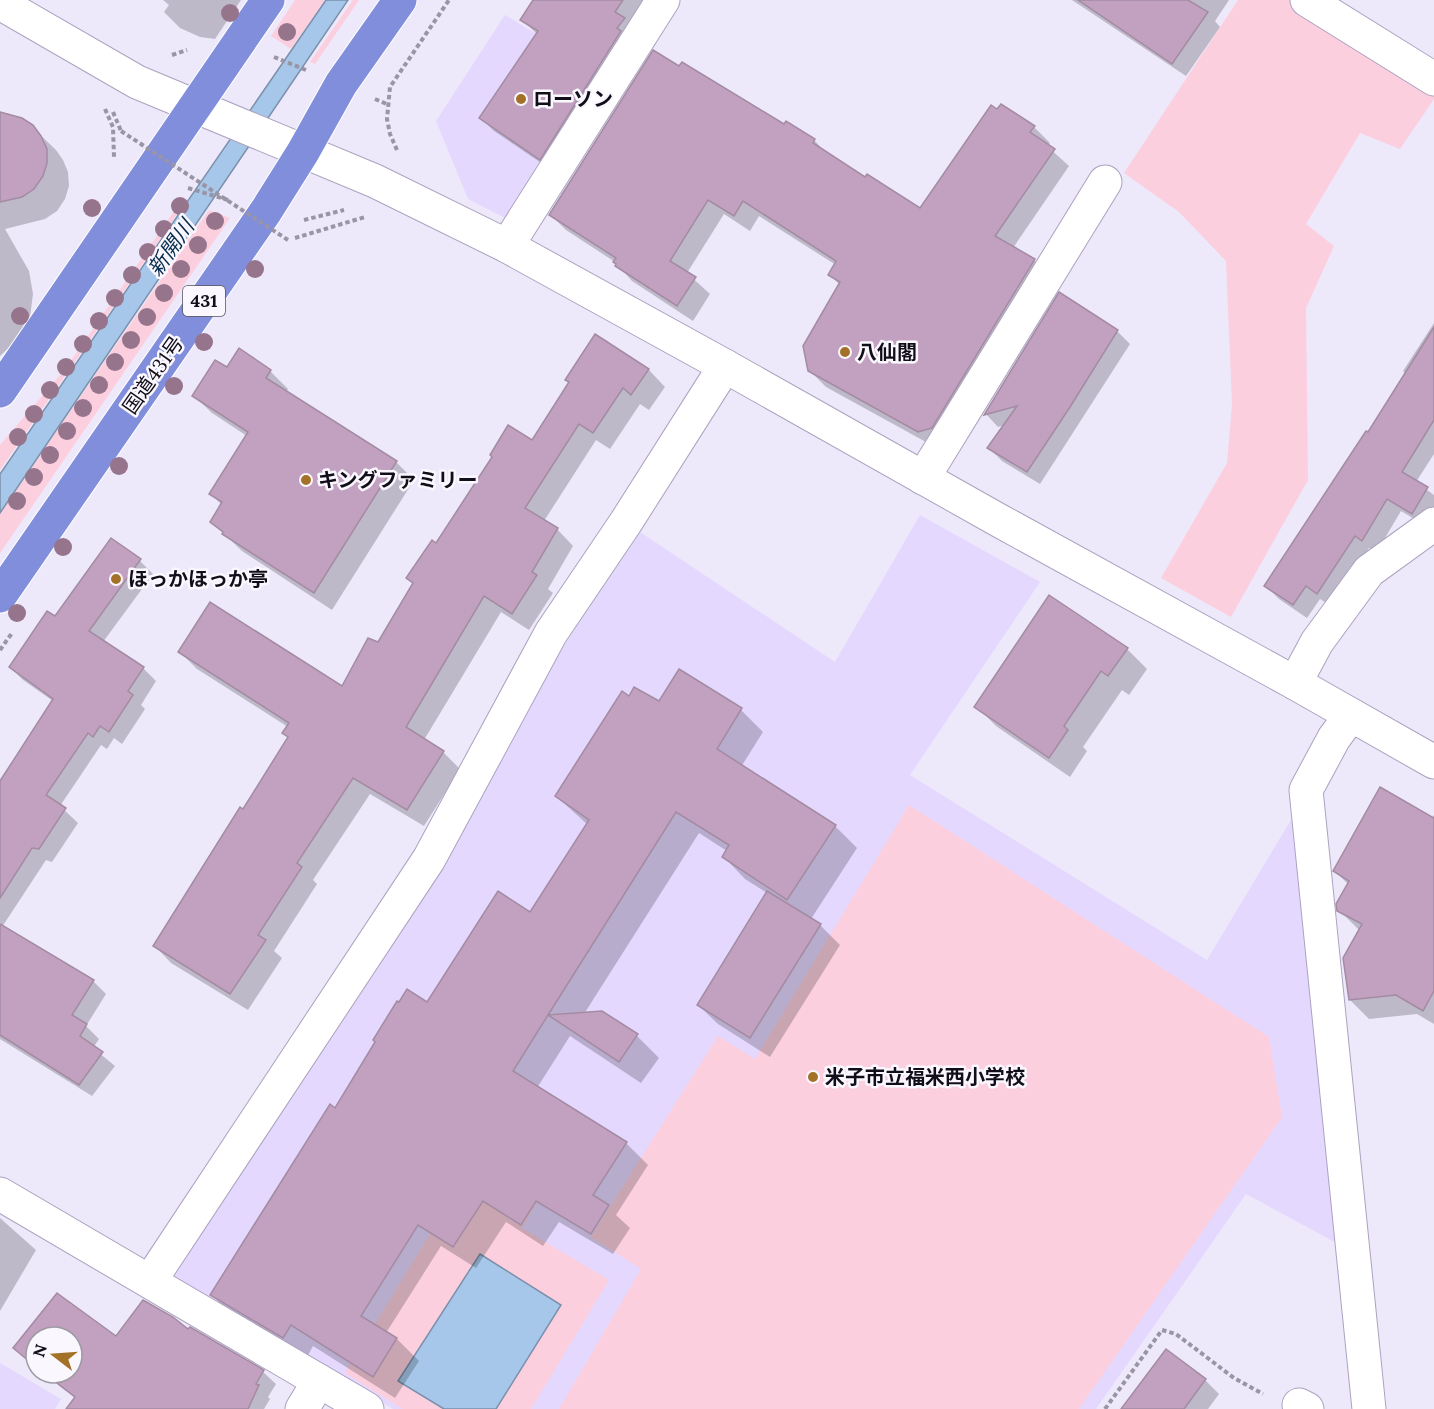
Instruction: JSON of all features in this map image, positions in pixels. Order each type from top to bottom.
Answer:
[{"type":"highway","points":[[0,392],[206,110],[268,0]]},
{"type":"highway","name":"国道431号","points":[[0,596],[259,221],[295,148],[400,0]]},
{"type":"street","points":[[507,246],[663,0]]},
{"type":"street","points":[[1307,0],[1434,79]]},
{"type":"street","points":[[0,3],[137,82],[375,181],[507,246],[1434,762]]},
{"type":"street","points":[[923,478],[1105,182]]},
{"type":"street","points":[[150,1281],[429,859],[551,633],[626,522],[725,366]]},
{"type":"street","points":[[1295,683],[1317,642],[1368,571],[1434,524]]},
{"type":"street","points":[[1351,715],[1334,738],[1306,790],[1369,1409]]},
{"type":"street","points":[[0,1194],[367,1409]]},
{"type":"street","points":[[302,1409],[319,1381]]},
{"type":"path","points":[[400,156],[390,134],[387,119],[390,87],[449,0]]},
{"type":"path","points":[[168,56],[190,49]]},
{"type":"path","points":[[272,56],[311,72]]},
{"type":"path","points":[[375,99],[389,105]]},
{"type":"path","points":[[104,104],[113,127],[115,150],[113,166]]},
{"type":"path","points":[[121,131],[288,240],[357,221]]},
{"type":"path","points":[[188,188],[244,204]]},
{"type":"path","points":[[1105,1409],[1162,1330],[1176,1335],[1234,1378],[1268,1396],[1303,1407]]},
{"type":"shaded area","points":[[295,0],[325,0],[291,49],[271,36]]},
{"type":"shaded area","points":[[353,0],[359,0],[315,64],[310,62]]},
{"type":"shaded area","points":[[1238,0],[1291,0],[1434,89],[1434,99],[1400,149],[1360,133],[1306,224],[1334,246],[1306,308],[1308,480],[1231,617],[1161,578],[1227,463],[1232,404],[1226,261],[1179,212],[1124,173]]},
{"type":"shaded area","name":"ローソン","points":[[505,15],[606,76],[511,221],[468,199],[436,121]]},
{"type":"shaded area","points":[[181,201],[185,203],[0,470],[0,445],[66,368]]},
{"type":"shaded area","points":[[209,210],[230,218],[0,553],[0,513]]},
{"type":"shaded area","name":"米子市立福米西小学校","points":[[920,515],[1040,582],[910,775],[1207,960],[1295,813],[1340,1245],[1246,1194],[1096,1409],[393,1409],[174,1280],[174,1275],[438,870],[494,763],[637,530],[835,662]]},
{"type":"shaded area","points":[[909,805],[1269,1037],[1282,1117],[1079,1409],[559,1409],[641,1269],[591,1237],[718,1036],[755,1059]]},
{"type":"shaded area","points":[[464,1178],[538,1201],[522,1228],[609,1280],[531,1409],[403,1409],[345,1373]]},
{"type":"shaded area","points":[[0,1363],[24,1377],[24,1385],[37,1385],[61,1399],[55,1409],[0,1409]]},
{"type":"water","name":"新開川","points":[[326,0],[348,0],[0,513],[0,474]]},
{"type":"water","points":[[480,1254],[561,1305],[496,1409],[444,1409],[398,1381]]},
{"type":"building","points":[[533,0],[623,0],[615,12],[625,18],[617,28],[621,31],[540,160],[479,118],[538,31],[520,20]]},
{"type":"building","points":[[1078,0],[1188,0],[1208,12],[1172,64]]},
{"type":"building","points":[[653,50],[679,66],[682,62],[784,124],[786,121],[815,139],[813,143],[865,177],[867,174],[920,208],[991,105],[997,109],[1001,104],[1035,126],[1030,132],[1055,149],[995,236],[1035,259],[932,428],[918,432],[808,371],[803,346],[840,282],[828,275],[836,261],[743,201],[734,216],[708,200],[670,261],[696,277],[677,306],[615,266],[613,262],[616,258],[549,215]]},
{"type":"building","points":[[0,112],[22,118],[33,125],[47,149],[47,163],[43,176],[34,189],[22,197],[0,202]]},
{"type":"building","points":[[1059,292],[1118,330],[1027,472],[987,448],[1017,406],[984,415]]},
{"type":"building","points":[[1434,327],[1434,420],[1402,472],[1428,487],[1412,514],[1387,499],[1362,541],[1355,536],[1317,594],[1306,586],[1293,605],[1264,586],[1366,431],[1368,432]]},
{"type":"building","points":[[595,334],[649,369],[631,395],[623,388],[593,433],[579,424],[525,508],[558,528],[532,572],[537,575],[512,614],[484,596],[406,727],[444,751],[407,810],[353,778],[297,863],[302,867],[258,935],[266,940],[230,994],[153,946],[240,807],[243,809],[288,737],[282,733],[289,723],[178,652],[210,602],[342,686],[368,638],[378,642],[413,583],[406,578],[432,540],[436,543],[492,457],[490,455],[508,425],[532,440],[569,382],[565,380]]},
{"type":"building","points":[[239,348],[271,370],[266,378],[397,461],[314,593],[222,534],[223,532],[210,522],[222,502],[209,494],[248,432],[192,396],[215,360],[227,367]]},
{"type":"building","points":[[111,538],[141,559],[89,631],[144,667],[128,691],[133,695],[109,732],[100,726],[93,737],[88,733],[46,795],[66,808],[39,849],[32,848],[0,898],[0,781],[53,699],[9,667],[47,611],[55,616]]},
{"type":"building","points":[[1049,595],[1128,648],[1108,676],[1101,671],[1064,726],[1068,730],[1049,758],[974,707]]},
{"type":"building","points":[[679,669],[742,708],[717,749],[836,825],[787,900],[722,857],[729,845],[676,812],[513,1071],[627,1142],[593,1195],[609,1205],[591,1234],[536,1201],[521,1225],[483,1201],[453,1247],[418,1225],[361,1316],[397,1338],[373,1377],[291,1325],[283,1338],[210,1295],[330,1104],[335,1108],[375,1042],[373,1040],[407,989],[427,1002],[498,891],[530,912],[589,820],[555,796],[622,691],[629,696],[634,687],[659,701]]},
{"type":"building","points":[[1380,787],[1434,818],[1434,991],[1423,1011],[1396,995],[1349,1000],[1343,958],[1362,924],[1337,911],[1336,904],[1349,881],[1333,871]]},
{"type":"building","points":[[767,891],[821,924],[750,1038],[697,1005]]},
{"type":"building","points":[[0,924],[94,980],[72,1015],[87,1024],[80,1036],[103,1052],[79,1085],[0,1035]]},
{"type":"building","points":[[602,1011],[638,1034],[619,1062],[548,1015]]},
{"type":"building","points":[[57,1293],[116,1336],[143,1300],[173,1317],[188,1329],[190,1327],[264,1370],[256,1384],[259,1385],[248,1409],[66,1409],[75,1397],[60,1385],[84,1385],[84,1325],[31,1325]]},
{"type":"building","points":[[24,1334],[24,1357],[13,1348]]},
{"type":"building","points":[[1166,1349],[1206,1379],[1184,1409],[1121,1409]]},
{"type":"place","name":"ローソン","points":[[521,99]]},
{"type":"place","name":"八仙閣","points":[[845,352]]},
{"type":"place","name":"キングファミリー","points":[[306,480]]},
{"type":"place","name":"ほっかほっか亭","points":[[116,579]]},
{"type":"place","name":"米子市立福米西小学校","points":[[813,1077]]}]
